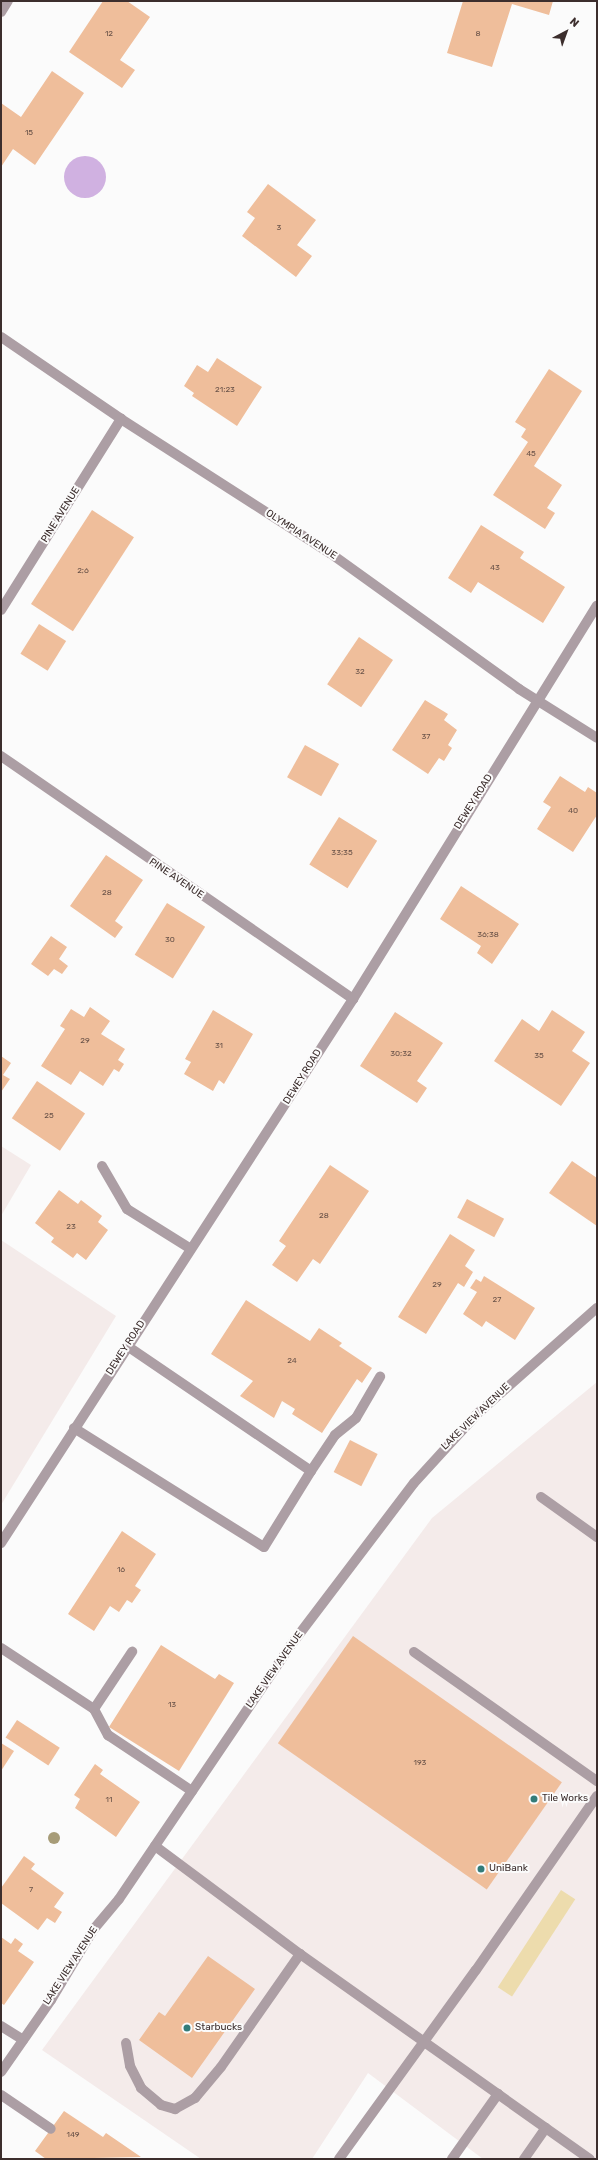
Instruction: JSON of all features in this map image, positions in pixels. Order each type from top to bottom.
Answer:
[{"type":"street","points":[[1,12],[8,1]]},
{"type":"street","name":"OLYMPIA AVENUE","points":[[1,337],[121,418],[330,553],[536,700],[597,738]]},
{"type":"street","name":"PINE AVENUE","points":[[1,610],[121,418]]},
{"type":"street","name":"DEWEY ROAD","points":[[1,1543],[74,1428],[353,1000],[536,700],[597,606]]},
{"type":"street","name":"PINE AVENUE","points":[[1,756],[353,1000]]},
{"type":"street","points":[[102,1166],[127,1209],[191,1250]]},
{"type":"street","name":"LAKE VIEW AVENUE","points":[[1,2072],[93,1930],[119,1899],[291,1644],[436,1455],[505,1388],[597,1308]]},
{"type":"street","points":[[128,1346],[311,1471]]},
{"type":"street","points":[[74,1428],[264,1547],[311,1471],[336,1435],[356,1418],[380,1377]]},
{"type":"street","points":[[541,1497],[597,1537]]},
{"type":"street","points":[[1,1648],[94,1709],[108,1735],[192,1791]]},
{"type":"street","points":[[94,1709],[132,1652]]},
{"type":"street","points":[[414,1652],[597,1781]]},
{"type":"street","points":[[339,2159],[425,2041],[597,1796]]},
{"type":"street","points":[[155,1846],[300,1954],[590,2159]]},
{"type":"street","points":[[126,2043],[130,2066],[141,2088],[161,2105],[175,2109],[195,2098],[222,2067],[300,1954]]},
{"type":"street","points":[[1,2026],[22,2040]]},
{"type":"street","points":[[452,2159],[498,2094]]},
{"type":"street","points":[[1,2095],[51,2129]]},
{"type":"street","points":[[524,2159],[546,2128]]},
{"type":"shaded area","points":[[85,156],[93,158],[102,166],[106,177],[104,185],[96,194],[85,198],[77,196],[68,188],[64,177],[66,169],[74,160]]},
{"type":"shaded area","points":[[1,1146],[31,1165],[1,1216]]},
{"type":"shaded area","points":[[1,1240],[116,1316],[1,1505]]},
{"type":"shaded area","points":[[597,1382],[597,2159],[483,2159],[368,2073],[312,2159],[201,2159],[42,2050],[432,1518]]},
{"type":"shaded area","points":[[561,1890],[575,1899],[512,1997],[498,1987]]},
{"type":"building","points":[[103,1],[127,1],[150,17],[120,60],[135,70],[122,88],[69,52]]},
{"type":"building","points":[[463,1],[553,1],[549,15],[512,4],[492,67],[447,53]]},
{"type":"building","points":[[52,71],[84,93],[35,165],[13,149],[1,167],[1,103],[21,117]]},
{"type":"building","points":[[268,184],[316,220],[297,245],[312,256],[296,277],[242,236],[255,218],[247,212]]},
{"type":"building","points":[[217,358],[262,387],[237,426],[192,396],[194,393],[184,386],[197,365],[208,372]]},
{"type":"building","points":[[549,369],[582,391],[534,466],[562,485],[547,508],[555,513],[545,529],[493,495],[528,442],[521,437],[526,429],[515,422]]},
{"type":"building","points":[[92,510],[134,537],[73,631],[31,604]]},
{"type":"building","points":[[481,525],[524,552],[520,558],[565,587],[543,623],[478,582],[471,593],[448,578]]},
{"type":"building","points":[[39,624],[66,641],[48,671],[20,654]]},
{"type":"building","points":[[359,637],[393,660],[361,707],[327,684]]},
{"type":"building","points":[[425,700],[448,714],[444,720],[457,730],[448,745],[452,748],[444,761],[439,758],[428,774],[392,750]]},
{"type":"building","points":[[305,745],[339,764],[321,796],[287,777]]},
{"type":"building","points":[[560,776],[585,792],[588,787],[597,793],[597,815],[573,852],[537,829],[551,807],[543,802]]},
{"type":"building","points":[[339,817],[377,841],[347,888],[309,864]]},
{"type":"building","points":[[106,855],[143,880],[115,921],[123,927],[115,938],[70,906]]},
{"type":"building","points":[[461,886],[519,924],[492,964],[477,953],[481,946],[440,919]]},
{"type":"building","points":[[167,903],[205,927],[173,979],[135,955]]},
{"type":"building","points":[[51,936],[67,947],[59,959],[68,966],[62,974],[54,969],[48,976],[31,964]]},
{"type":"building","points":[[90,1007],[110,1021],[101,1034],[125,1049],[118,1060],[124,1064],[119,1072],[114,1069],[103,1086],[80,1071],[71,1085],[41,1066],[65,1029],[60,1026],[71,1009],[84,1017]]},
{"type":"building","points":[[213,1010],[253,1034],[224,1084],[219,1080],[213,1091],[184,1074],[191,1062],[185,1059]]},
{"type":"building","points":[[552,1010],[585,1032],[572,1051],[590,1063],[561,1106],[494,1061],[522,1019],[539,1031]]},
{"type":"building","points":[[395,1012],[443,1043],[417,1081],[427,1088],[417,1103],[360,1066]]},
{"type":"building","points":[[1,1056],[11,1063],[3,1075],[10,1079],[1,1092]]},
{"type":"building","points":[[37,1081],[85,1113],[60,1151],[12,1118]]},
{"type":"building","points":[[572,1161],[597,1178],[597,1226],[549,1193]]},
{"type":"building","points":[[330,1165],[369,1191],[320,1264],[313,1259],[297,1282],[272,1265],[286,1246],[279,1241]]},
{"type":"building","points":[[59,1190],[78,1204],[81,1200],[102,1216],[98,1222],[108,1230],[86,1260],[77,1253],[73,1258],[51,1242],[54,1238],[35,1223]]},
{"type":"building","points":[[467,1199],[504,1219],[494,1237],[457,1218]]},
{"type":"building","points":[[450,1234],[475,1250],[465,1266],[473,1272],[464,1287],[458,1283],[426,1334],[398,1317]]},
{"type":"building","points":[[484,1276],[535,1308],[515,1340],[486,1321],[482,1327],[463,1314],[477,1292],[470,1288],[476,1279],[481,1282]]},
{"type":"building","points":[[246,1300],[310,1341],[319,1328],[342,1343],[339,1346],[372,1368],[362,1383],[357,1379],[322,1433],[292,1414],[295,1409],[282,1401],[274,1418],[240,1396],[253,1381],[211,1354]]},
{"type":"building","points":[[350,1440],[378,1454],[361,1486],[334,1472]]},
{"type":"building","points":[[122,1531],[156,1554],[135,1586],[141,1590],[132,1603],[127,1600],[119,1612],[110,1606],[94,1631],[68,1614]]},
{"type":"building","points":[[353,1636],[562,1782],[487,1890],[278,1743]]},
{"type":"building","points":[[161,1645],[215,1679],[219,1674],[234,1683],[179,1771],[109,1727]]},
{"type":"building","points":[[17,1720],[60,1748],[48,1765],[6,1738]]},
{"type":"building","points":[[1,1743],[14,1751],[1,1771]]},
{"type":"building","points":[[95,1764],[103,1770],[100,1774],[140,1802],[116,1837],[75,1808],[80,1799],[74,1795]]},
{"type":"building","points":[[24,1856],[35,1864],[31,1869],[64,1893],[54,1907],[62,1912],[55,1923],[47,1918],[38,1930],[1,1903],[1,1888]]},
{"type":"building","points":[[1,1937],[11,1944],[15,1938],[23,1944],[18,1951],[34,1962],[4,2005],[1,2003]]},
{"type":"building","name":"Starbucks","points":[[208,1956],[255,1989],[192,2078],[139,2040],[159,2012],[165,2016]]},
{"type":"building","points":[[64,2111],[103,2137],[106,2133],[141,2157],[46,2159],[35,2151]]},
{"type":"place","name":"Tile Works","points":[[534,1799]]},
{"type":"place","name":"UniBank","points":[[481,1869]]},
{"type":"place","name":"Starbucks","points":[[187,2028]]}]
